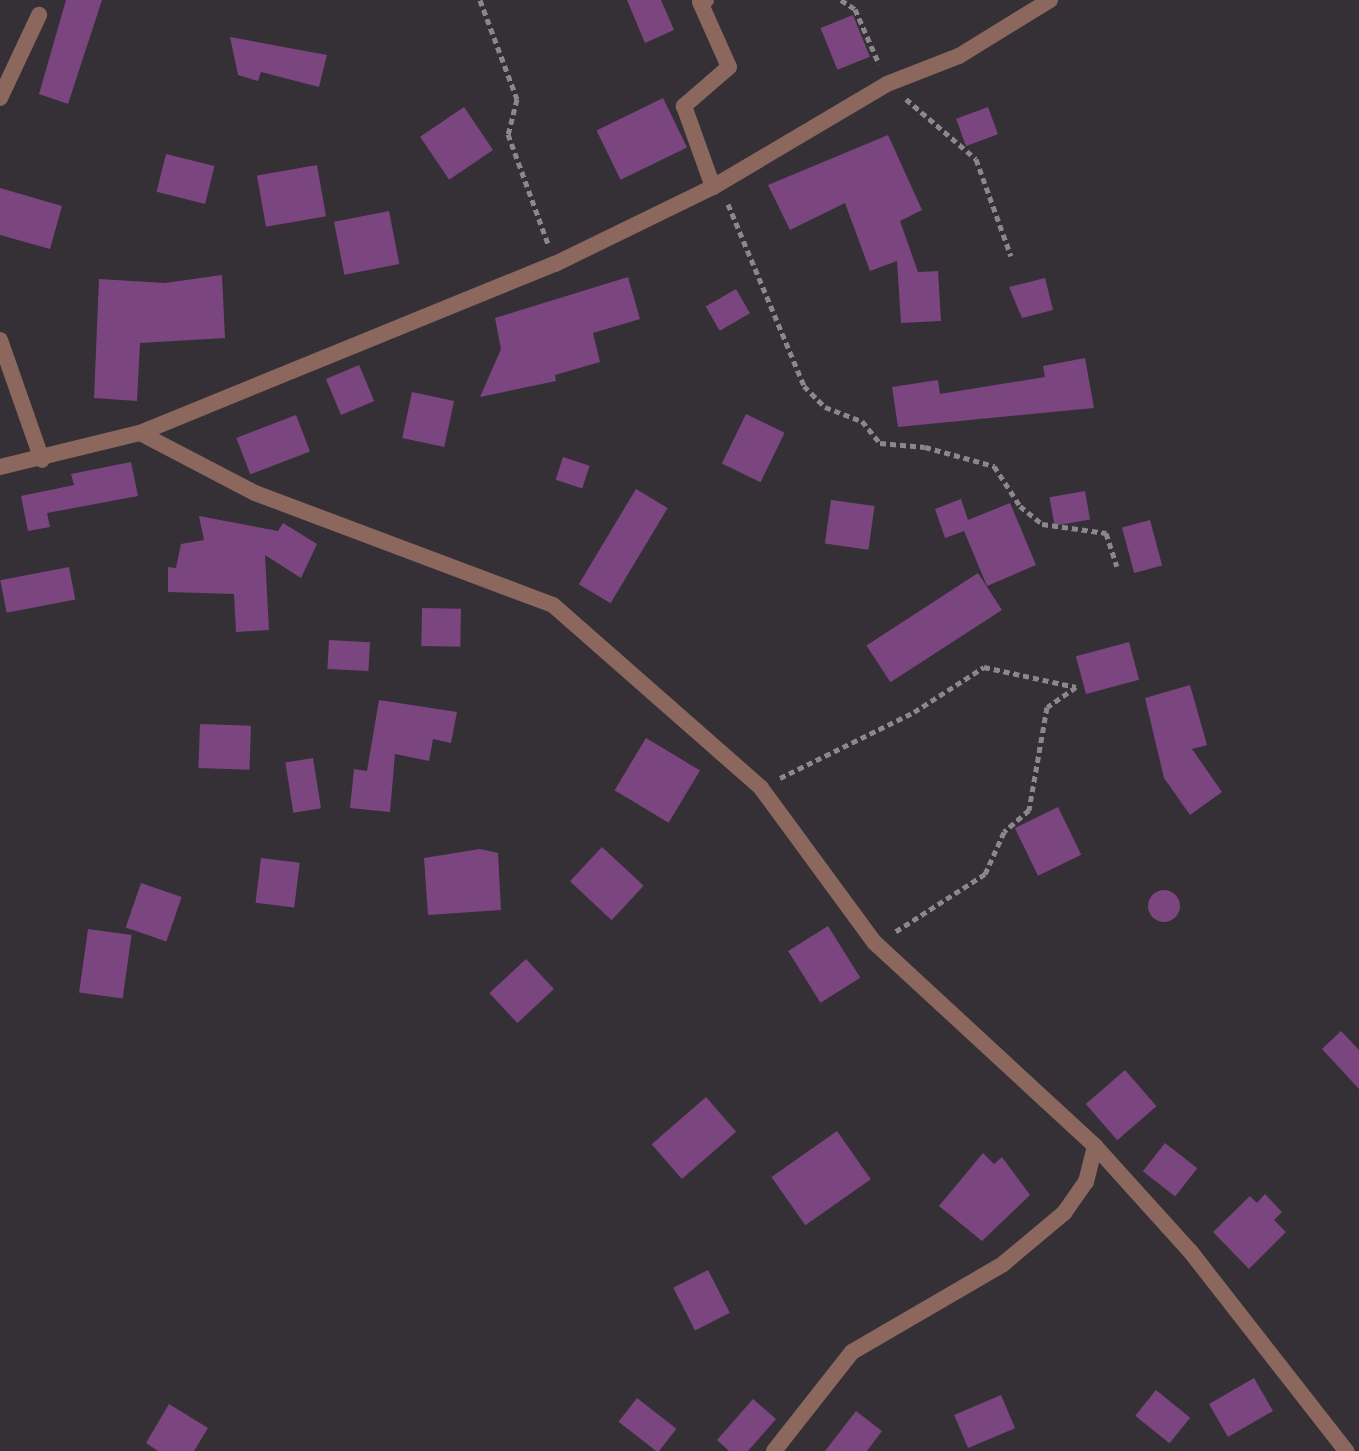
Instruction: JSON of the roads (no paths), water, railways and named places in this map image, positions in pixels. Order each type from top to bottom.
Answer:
[{"type":"street","points":[[706,0],[700,2],[729,67],[684,106],[713,187]]},
{"type":"street","points":[[0,467],[42,460],[140,433],[555,264],[713,187],[887,84],[959,56],[1050,0]]},
{"type":"street","points":[[0,98],[39,15]]},
{"type":"street","points":[[0,340],[42,460]]},
{"type":"street","points":[[140,433],[255,493],[553,605],[761,788],[874,942],[1095,1146],[1190,1251],[1346,1451]]},
{"type":"street","points":[[774,1451],[852,1352],[1003,1264],[1064,1213],[1086,1182],[1095,1146]]}]
